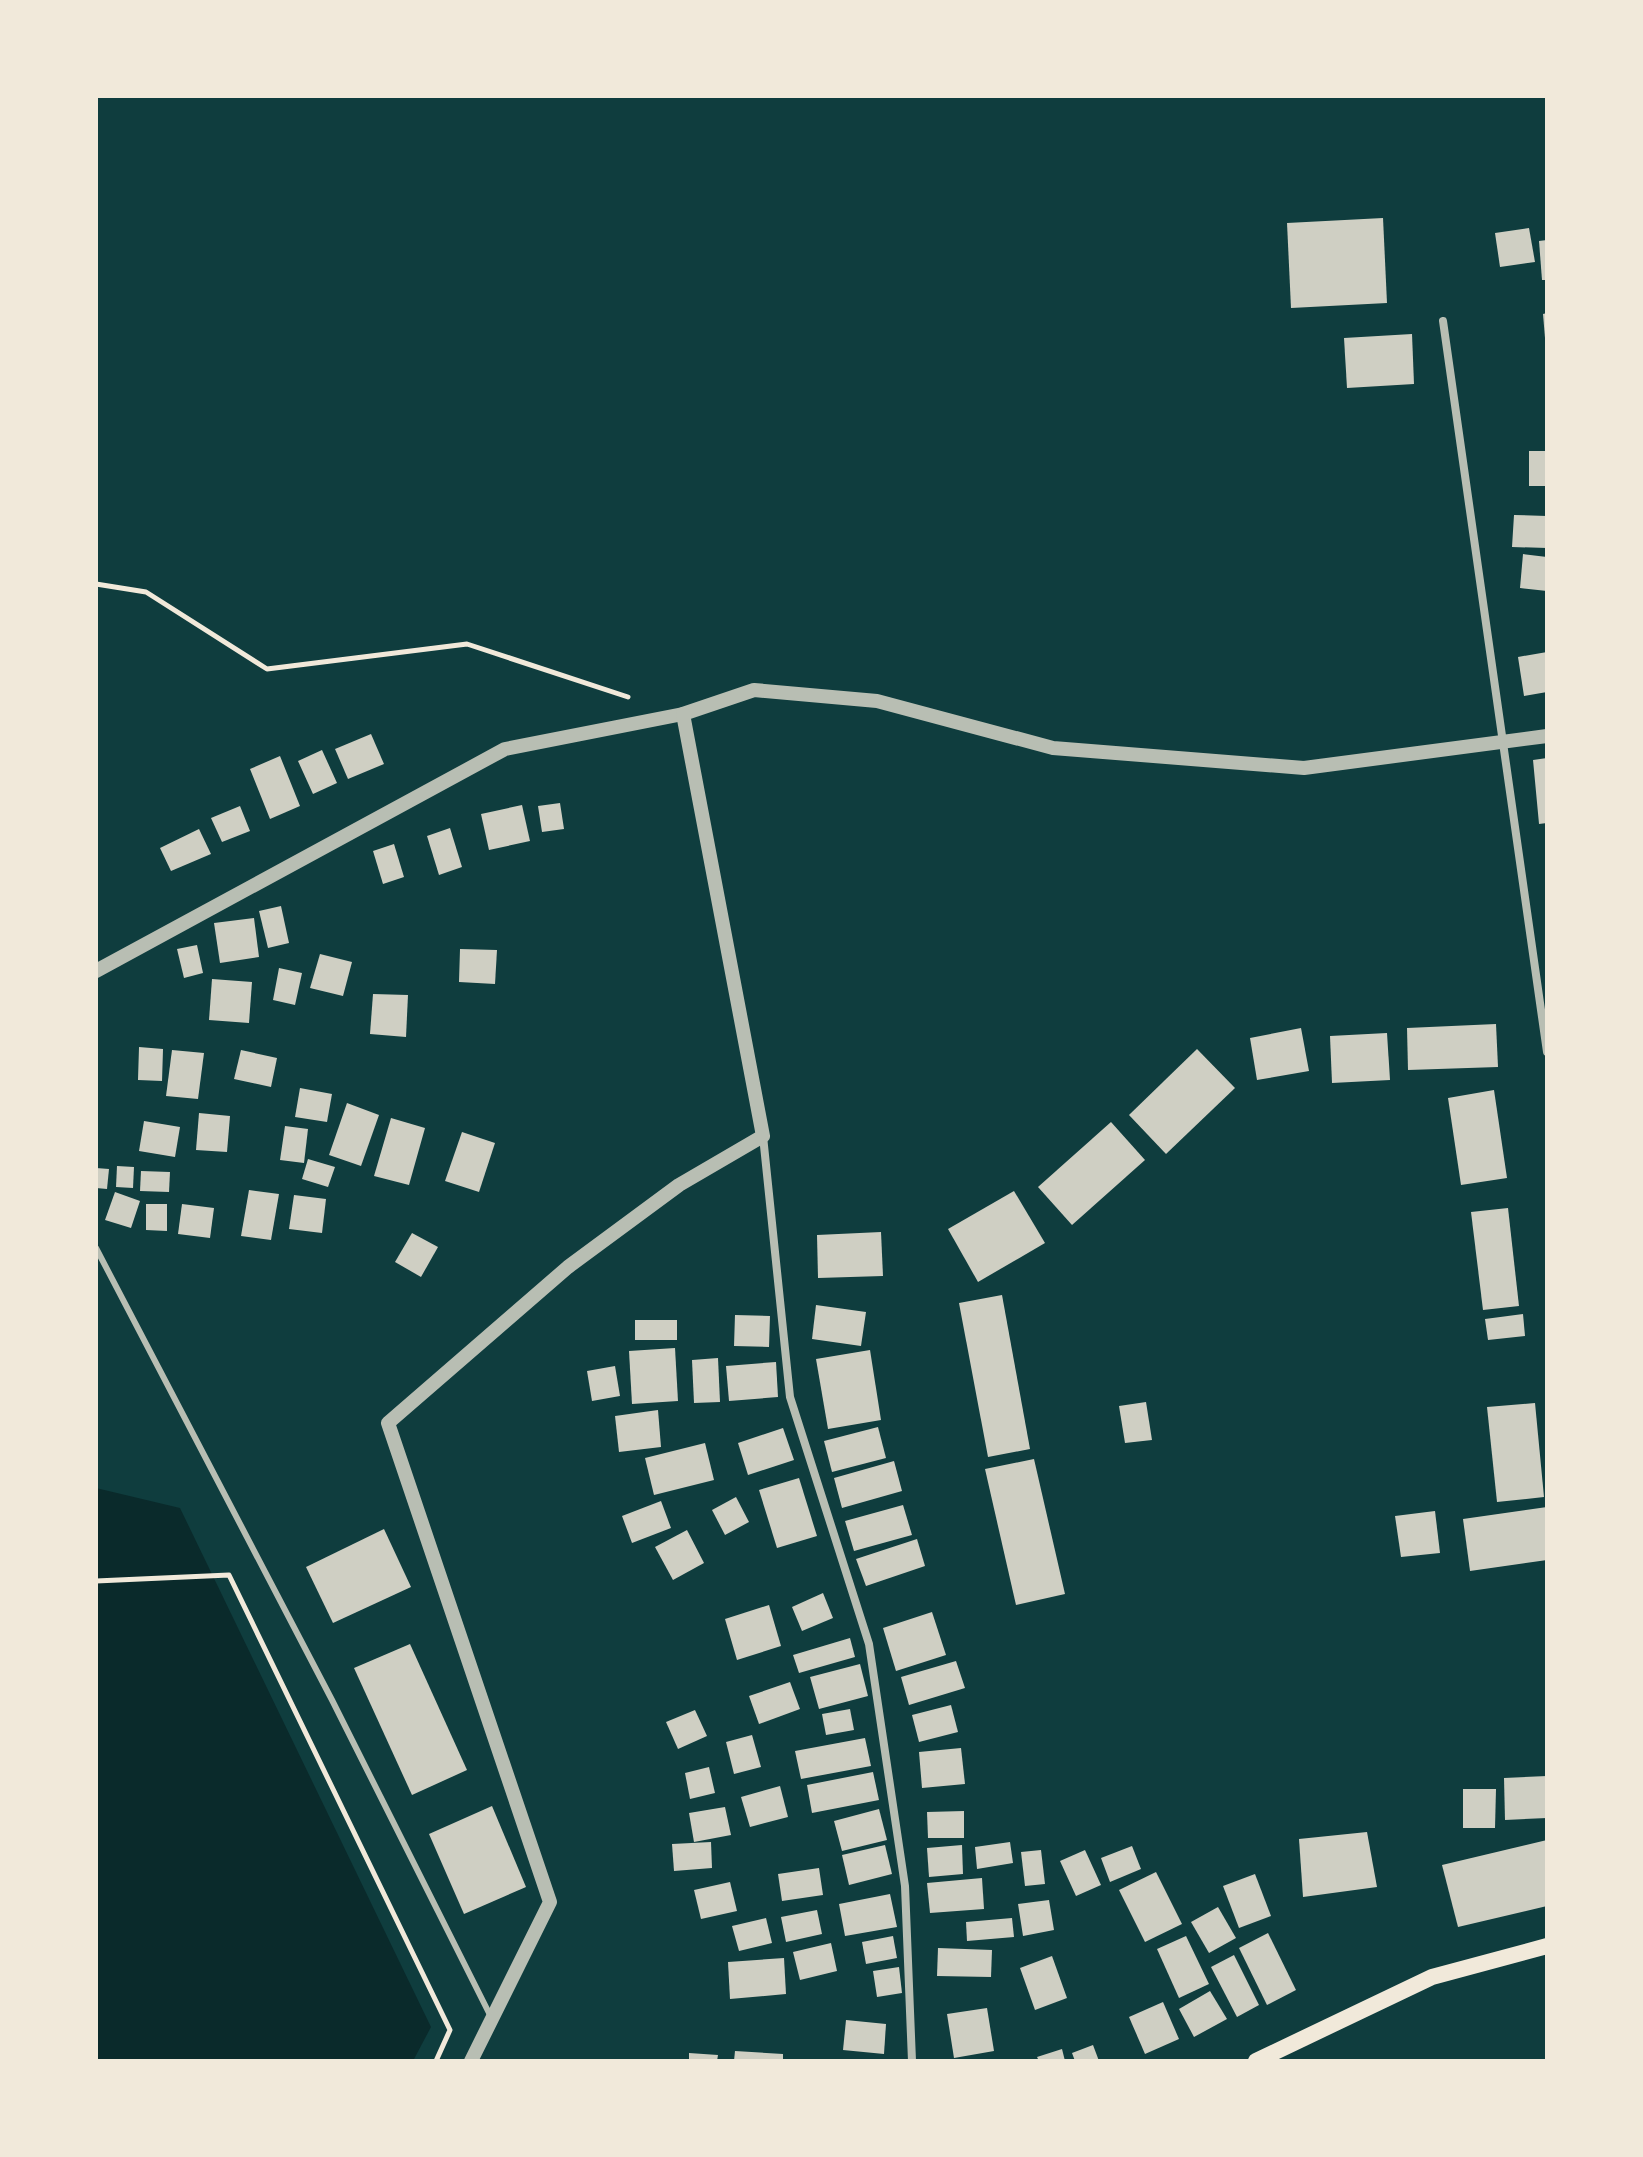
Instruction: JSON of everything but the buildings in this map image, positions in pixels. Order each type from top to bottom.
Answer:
[{"type":"main road","points":[[1256,2061],[1432,1977],[1547,1946]]},
{"type":"street","points":[[1443,321],[1547,1050]]},
{"type":"street","points":[[96,971],[505,749],[683,714],[754,690],[877,701],[1053,748],[1304,768],[1547,736]]},
{"type":"street","points":[[683,714],[763,1136],[790,1397],[869,1644],[905,1886],[912,2061]]},
{"type":"street","points":[[471,2061],[550,1902],[388,1423],[568,1267],[679,1185],[763,1136]]},
{"type":"lane","points":[[96,1248],[332,1700],[492,2018]]},
{"type":"path","points":[[96,584],[146,592],[267,669],[467,644],[683,714]]},
{"type":"path","points":[[96,1581],[229,1575],[450,2030],[436,2061]]},
{"type":"water","points":[[96,1488],[180,1508],[431,2027],[413,2061],[96,2061]]}]
